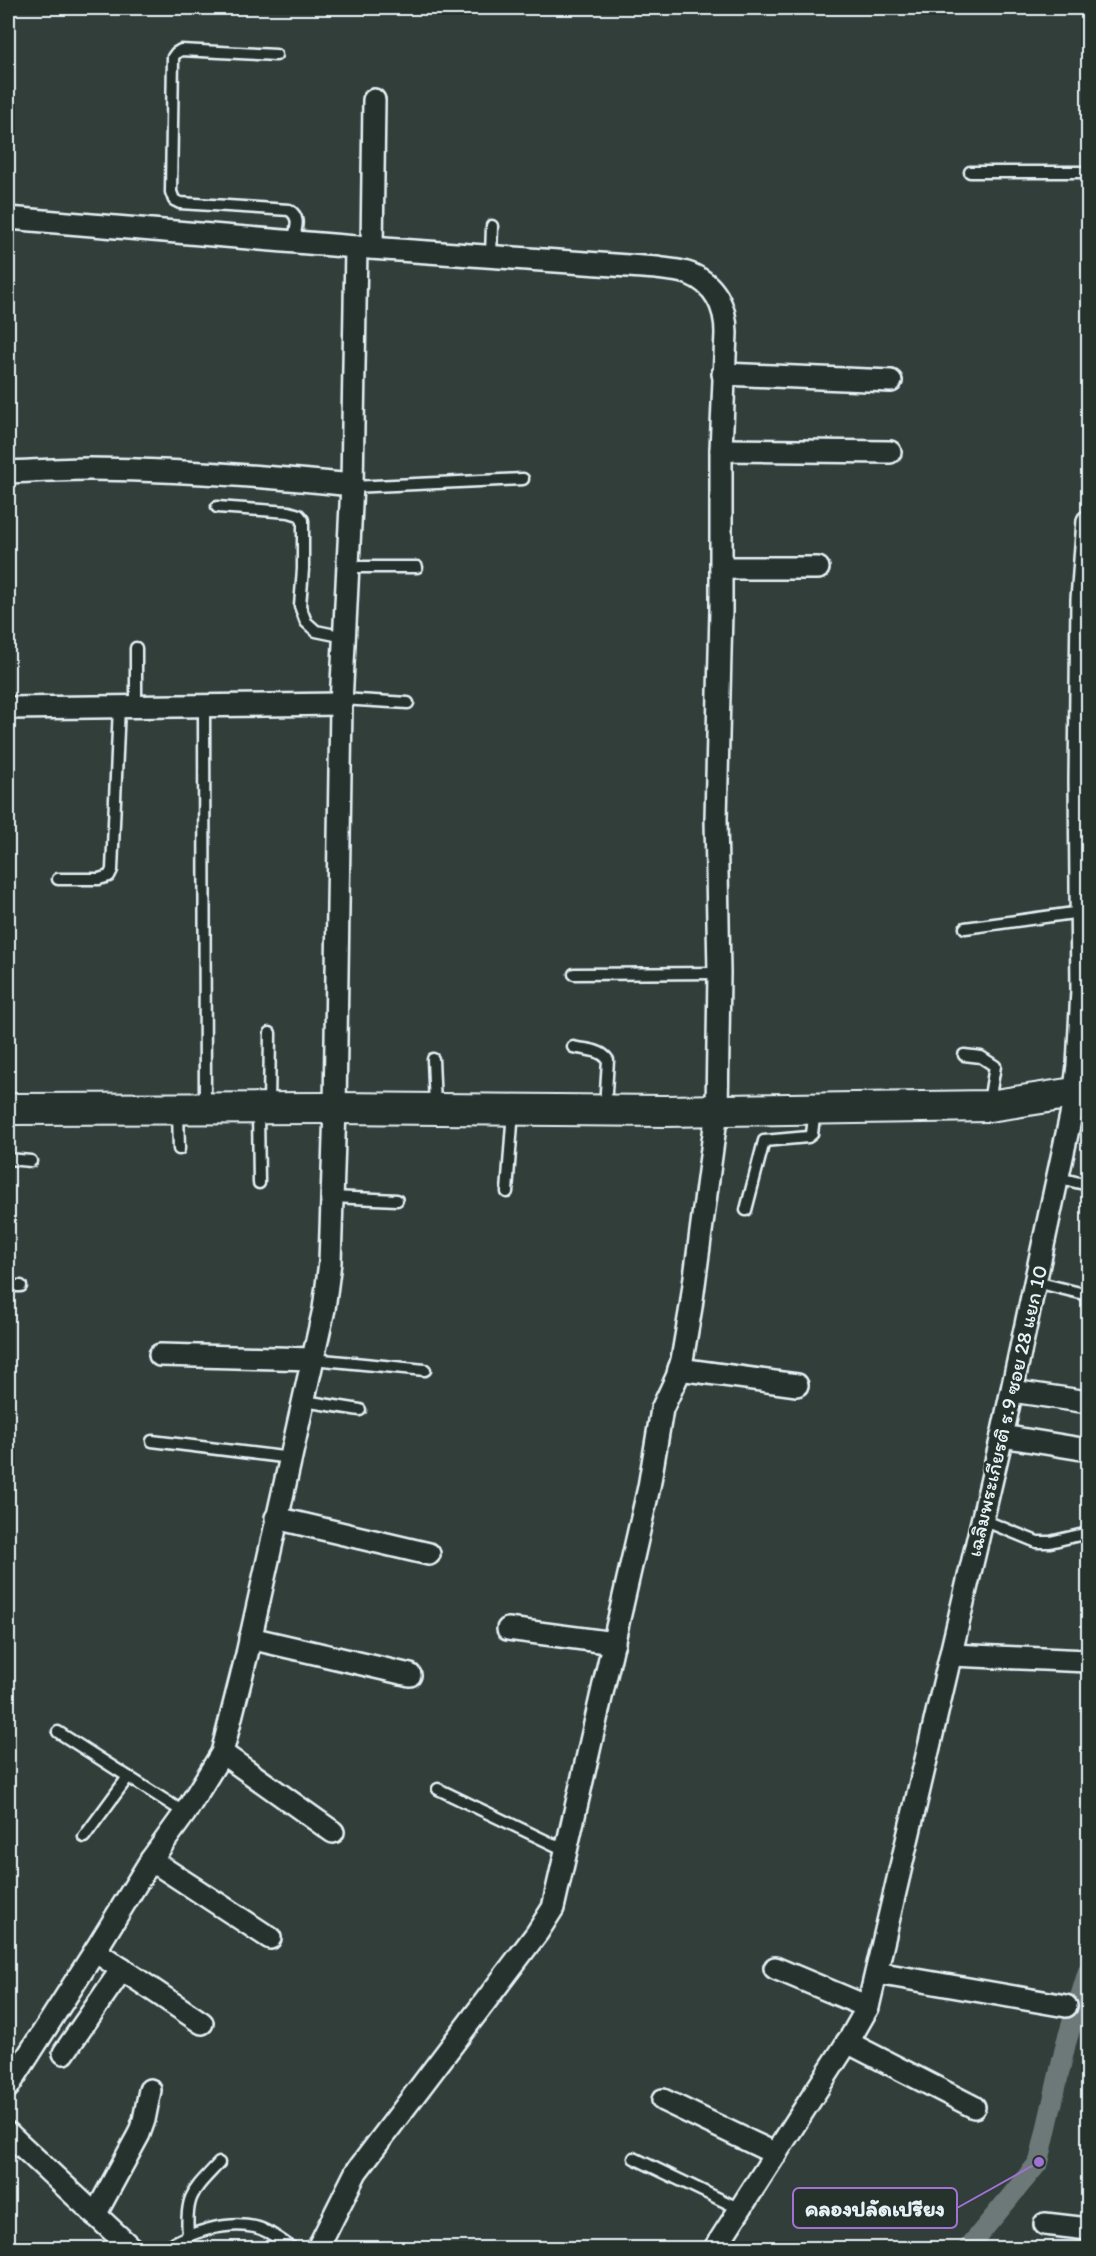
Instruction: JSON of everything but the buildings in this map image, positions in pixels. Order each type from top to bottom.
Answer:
[{"type":"street","points":[[8,2087],[151,1860],[222,1753],[324,1309],[330,1262],[335,1108],[341,702],[364,247],[374,100]]},
{"type":"street","points":[[8,218],[293,242],[657,268],[689,273],[706,283],[722,304],[726,320],[721,450],[716,819],[719,974],[717,1111],[692,1307],[679,1370],[662,1409],[649,1487],[553,1908],[537,1933],[356,2172],[318,2248]]},
{"type":"street","points":[[723,374],[891,381]]},
{"type":"street","points":[[721,450],[890,452]]},
{"type":"street","points":[[8,472],[88,469],[184,472],[260,476],[352,486]]},
{"type":"street","name":"เฉลิมพระเกียรติ ร.9 ซอย 28 แยก 10","points":[[715,2248],[868,2007],[983,1520],[1081,1088],[1084,1043],[1085,936],[1081,912],[1085,656],[1082,599],[1089,521]]},
{"type":"street","points":[[721,568],[818,568]]},
{"type":"street","points":[[8,708],[341,702]]},
{"type":"street","points":[[8,1109],[335,1108],[717,1111],[989,1106],[1081,1088]]},
{"type":"street","points":[[160,1355],[313,1359]]},
{"type":"street","points":[[679,1370],[797,1385]]},
{"type":"street","points":[[1012,1392],[1089,1402]]},
{"type":"street","points":[[1002,1436],[1089,1450]]},
{"type":"street","points":[[276,1518],[429,1554]]},
{"type":"street","points":[[508,1629],[614,1643]]},
{"type":"street","points":[[250,1638],[410,1676]]},
{"type":"street","points":[[951,1655],[1089,1661]]},
{"type":"street","points":[[222,1753],[333,1832]]},
{"type":"street","points":[[151,1860],[270,1938]]},
{"type":"street","points":[[95,1951],[202,2023]]},
{"type":"street","points":[[775,1968],[868,2007]]},
{"type":"street","points":[[64,2053],[122,1969]]},
{"type":"street","points":[[877,1973],[1066,2006]]},
{"type":"street","points":[[847,2042],[974,2108]]},
{"type":"street","points":[[95,2215],[139,2134],[150,2090]]},
{"type":"street","points":[[663,2100],[776,2154]]},
{"type":"street","points":[[8,2133],[131,2248]]},
{"type":"street","points":[[1045,2224],[1089,2229]]},
{"type":"lane","points":[[276,55],[182,50],[176,53],[173,57],[171,192],[174,200],[180,203],[289,210],[298,219],[293,242]]},
{"type":"lane","points":[[970,172],[1089,172]]},
{"type":"lane","points":[[490,256],[492,225]]},
{"type":"lane","points":[[352,486],[523,479]]},
{"type":"lane","points":[[217,507],[289,512],[298,515],[303,520],[300,606],[302,614],[306,622],[316,631],[345,637]]},
{"type":"lane","points":[[348,567],[417,567]]},
{"type":"lane","points":[[58,879],[99,879],[109,876],[112,870],[136,648]]},
{"type":"lane","points":[[341,702],[408,703]]},
{"type":"lane","points":[[179,1149],[191,1108],[204,705]]},
{"type":"lane","points":[[965,928],[1081,912]]},
{"type":"lane","points":[[574,974],[719,974]]},
{"type":"lane","points":[[259,1183],[270,1033]]},
{"type":"lane","points":[[573,1047],[599,1052],[608,1060],[605,1111]]},
{"type":"lane","points":[[964,1054],[981,1057],[995,1065],[989,1106]]},
{"type":"lane","points":[[433,1059],[436,1109]]},
{"type":"lane","points":[[746,1210],[762,1144],[769,1139],[808,1137],[812,1134],[815,1109]]},
{"type":"lane","points":[[507,1192],[513,1110]]},
{"type":"lane","points":[[8,1159],[31,1161]]},
{"type":"lane","points":[[1059,1178],[1089,1185]]},
{"type":"lane","points":[[332,1197],[397,1200]]},
{"type":"lane","points":[[1036,1282],[1089,1295]]},
{"type":"lane","points":[[8,1286],[21,1286]]},
{"type":"lane","points":[[313,1359],[425,1370]]},
{"type":"lane","points":[[304,1401],[360,1410]]},
{"type":"lane","points":[[152,1442],[291,1458]]},
{"type":"lane","points":[[983,1520],[1037,1542],[1050,1542],[1089,1533]]},
{"type":"lane","points":[[58,1732],[184,1813]]},
{"type":"lane","points":[[84,1837],[128,1777]]},
{"type":"lane","points":[[438,1789],[567,1851]]},
{"type":"lane","points":[[634,2158],[740,2209]]},
{"type":"lane","points":[[188,2235],[188,2204],[194,2190],[219,2163]]},
{"type":"lane","points":[[165,2248],[188,2235],[234,2226],[256,2228],[268,2232],[292,2248]]},
{"type":"waterway","points":[[968,2248],[1039,2162],[1066,2043],[1088,1971]]},
{"type":"place","name":"คลองปลัดเปรียง","points":[[1039,2162]]}]
